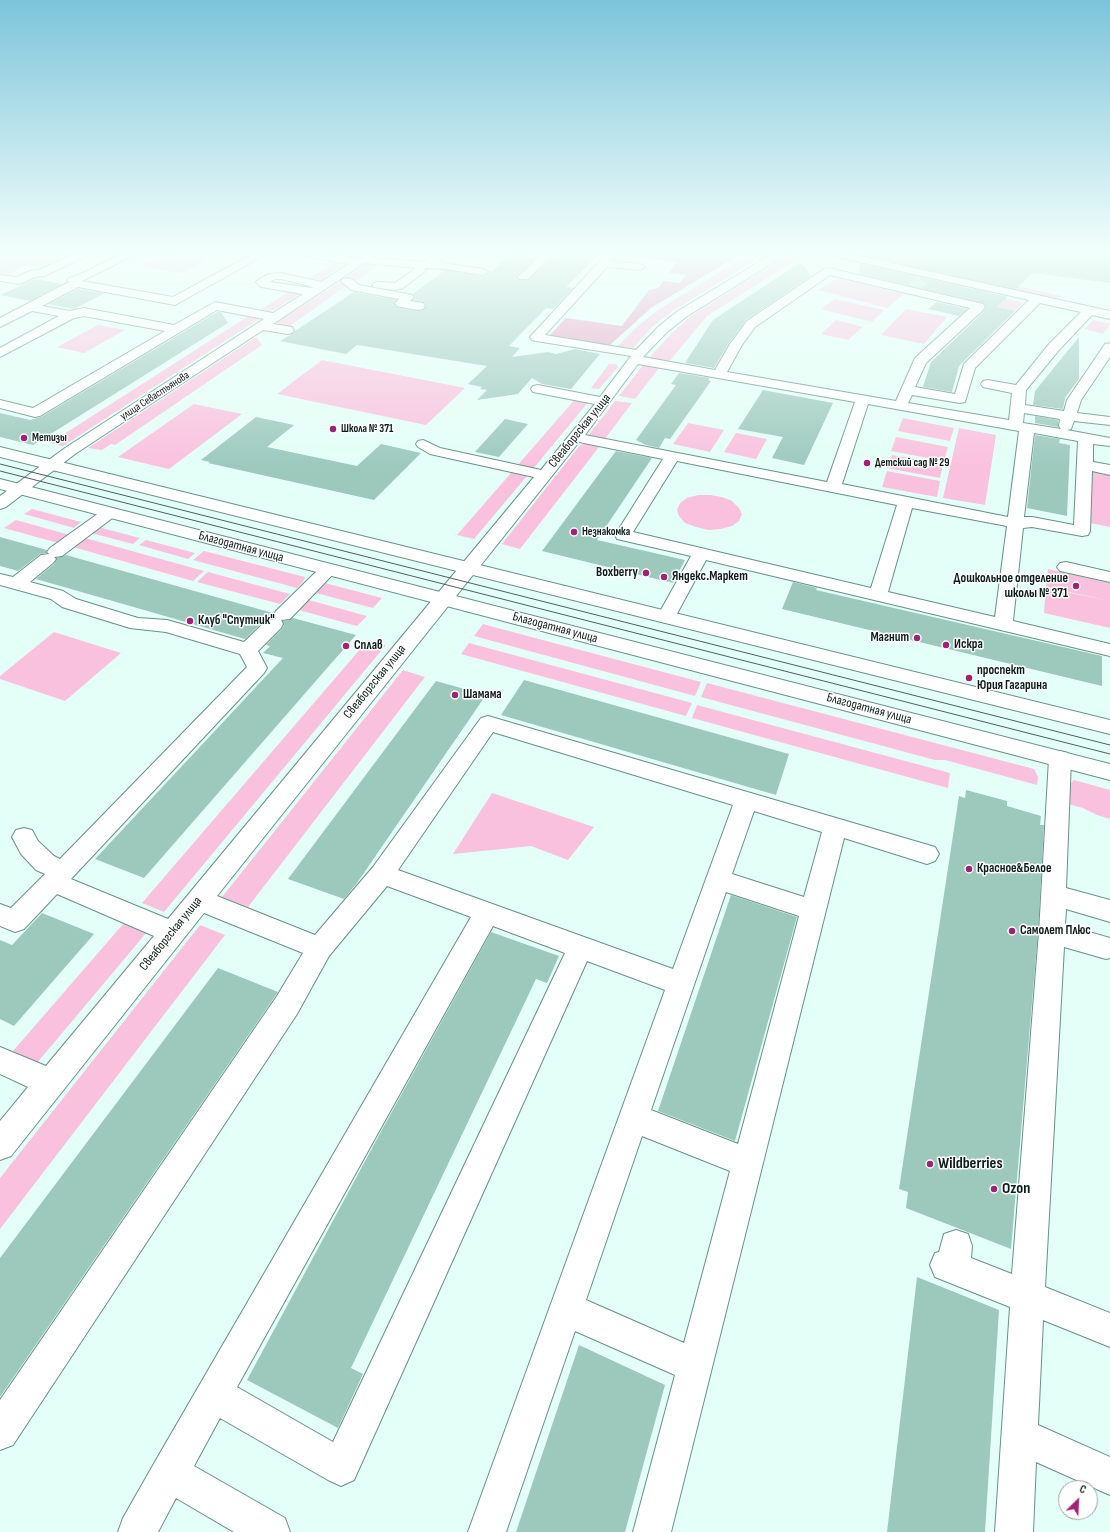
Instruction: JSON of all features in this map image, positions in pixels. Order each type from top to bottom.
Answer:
[{"type":"street","points":[[0,353],[53,324]]},
{"type":"street","points":[[156,324],[176,328]]},
{"type":"street","points":[[0,404],[35,412],[182,324]]},
{"type":"street","points":[[547,324],[532,341],[532,344],[539,346],[555,346],[565,342],[719,374],[1110,442]]},
{"type":"street","name":"Свеаборгская улица","points":[[0,1145],[442,599],[604,402],[637,357],[669,324]]},
{"type":"street","points":[[719,374],[736,344],[751,324]]},
{"type":"street","points":[[901,406],[920,361],[961,324]]},
{"type":"street","points":[[907,390],[960,399],[969,367],[1012,324]]},
{"type":"street","points":[[1003,624],[1015,523],[1022,426],[1018,408],[1019,390],[1054,347],[1076,324]]},
{"type":"street","points":[[261,326],[288,330]]},
{"type":"street","name":"улица Севастьянова","points":[[0,504],[70,451],[261,326]]},
{"type":"street","points":[[1065,433],[1068,416],[1072,410],[1074,400],[1110,347]]},
{"type":"street","points":[[988,384],[1019,390]]},
{"type":"street","points":[[538,389],[604,402]]},
{"type":"street","points":[[833,488],[863,399]]},
{"type":"street","points":[[1018,408],[1110,422]]},
{"type":"street","points":[[574,437],[1015,523],[1032,522],[1082,531],[1086,437]]},
{"type":"street","points":[[423,444],[435,451],[544,475]]},
{"type":"street","points":[[0,452],[1110,727]]},
{"type":"street","points":[[672,457],[623,535],[1110,650]]},
{"type":"street","points":[[1085,465],[1110,470]]},
{"type":"street","name":"Благодатная улица","points":[[0,484],[1110,772]]},
{"type":"street","points":[[878,595],[906,502]]},
{"type":"street","points":[[8,581],[52,556],[109,513]]},
{"type":"street","points":[[666,617],[701,553]]},
{"type":"street","points":[[1066,567],[1110,576]]},
{"type":"street","points":[[248,650],[328,570]]},
{"type":"street","points":[[0,915],[15,921],[257,668],[248,650],[167,626],[138,624],[70,603],[57,595],[8,581]]},
{"type":"street","points":[[0,1432],[287,1005],[320,948],[382,874],[488,723],[927,854]]},
{"type":"street","points":[[1014,1532],[1027,1297],[1052,932],[1060,759]]},
{"type":"street","points":[[487,1532],[746,800]]},
{"type":"street","points":[[652,1532],[835,827]]},
{"type":"street","points":[[24,837],[29,847],[58,876],[173,932]]},
{"type":"street","points":[[382,874],[681,984]]},
{"type":"street","points":[[718,880],[813,910]]},
{"type":"street","points":[[1054,896],[1110,911]]},
{"type":"street","points":[[199,900],[320,948]]},
{"type":"street","points":[[137,1532],[487,912]]},
{"type":"street","points":[[1052,932],[1106,948]]},
{"type":"street","points":[[214,1394],[341,1467],[580,948]]},
{"type":"street","points":[[0,1060],[50,1083]]},
{"type":"street","points":[[633,1118],[748,1163]]},
{"type":"street","points":[[952,1260],[1027,1297],[1110,1330]]},
{"type":"street","points":[[566,1309],[695,1366]]},
{"type":"street","points":[[1019,1435],[1110,1476]]},
{"type":"street","points":[[169,1473],[271,1532]]},
{"type":"shaded area","points":[[235,324],[250,324],[63,446],[50,443]]},
{"type":"shaded area","points":[[560,324],[611,324],[622,326],[623,324],[633,324],[610,345],[549,336]]},
{"type":"shaded area","points":[[640,324],[655,324],[633,348],[618,346]]},
{"type":"shaded area","points":[[682,324],[700,324],[668,363],[648,359]]},
{"type":"shaded area","points":[[831,324],[853,324],[863,327],[848,340],[821,334]]},
{"type":"shaded area","points":[[891,324],[941,324],[924,344],[881,335]]},
{"type":"shaded area","points":[[1089,324],[1110,324],[1103,334],[1085,329]]},
{"type":"shaded area","points":[[98,325],[125,330],[84,353],[57,347]]},
{"type":"shaded area","points":[[256,337],[262,345],[115,445],[111,444],[102,450],[88,448]]},
{"type":"shaded area","points":[[322,360],[465,388],[426,425],[277,394]]},
{"type":"shaded area","points":[[609,364],[616,364],[618,367],[599,389],[591,388]]},
{"type":"shaded area","points":[[643,365],[659,368],[635,399],[619,396]]},
{"type":"shaded area","points":[[576,398],[590,400],[533,469],[517,466]]},
{"type":"shaded area","points":[[615,401],[632,403],[604,440],[588,436]]},
{"type":"shaded area","points":[[194,404],[242,414],[169,469],[118,457]]},
{"type":"shaded area","points":[[903,418],[954,428],[950,441],[898,431]]},
{"type":"shaded area","points":[[688,423],[724,430],[710,452],[673,444]]},
{"type":"shaded area","points":[[959,428],[996,435],[985,505],[943,498]]},
{"type":"shaded area","points":[[736,433],[767,439],[756,459],[724,452]]},
{"type":"shaded area","points":[[896,437],[948,447],[944,461],[891,451]]},
{"type":"shaded area","points":[[586,444],[599,447],[520,549],[502,544],[580,445]]},
{"type":"shaded area","points":[[892,455],[943,464],[940,478],[887,468]]},
{"type":"shaded area","points":[[887,471],[940,481],[937,497],[882,487]]},
{"type":"shaded area","points":[[1091,472],[1110,475],[1110,527],[1090,523]]},
{"type":"shaded area","points":[[511,473],[527,476],[474,539],[457,535]]},
{"type":"shaded area","points":[[698,495],[722,497],[732,501],[739,508],[742,514],[739,521],[732,526],[708,530],[685,523],[679,516],[677,510],[680,503],[687,498]]},
{"type":"shaded area","points":[[32,509],[81,522],[74,528],[24,514]]},
{"type":"shaded area","points":[[16,520],[70,535],[58,543],[4,528]]},
{"type":"shaded area","points":[[98,527],[140,538],[133,544],[91,533]]},
{"type":"shaded area","points":[[85,538],[204,571],[193,581],[73,547]]},
{"type":"shaded area","points":[[146,540],[195,553],[188,559],[139,545]]},
{"type":"shaded area","points":[[204,551],[305,577],[303,582],[297,588],[193,560]]},
{"type":"shaded area","points":[[1048,569],[1110,583],[1110,601],[1046,587]]},
{"type":"shaded area","points":[[208,572],[290,594],[280,604],[197,582]]},
{"type":"shaded area","points":[[325,583],[382,598],[373,608],[312,592],[318,585]]},
{"type":"shaded area","points":[[1046,588],[1110,601],[1110,628],[1044,613]]},
{"type":"shaded area","points":[[305,599],[367,616],[357,626],[295,609]]},
{"type":"shaded area","points":[[483,624],[701,682],[695,696],[474,636]]},
{"type":"shaded area","points":[[54,632],[121,653],[65,701],[0,679],[0,676]]},
{"type":"shaded area","points":[[368,640],[386,645],[164,912],[142,903]]},
{"type":"shaded area","points":[[469,643],[692,703],[686,716],[461,654]]},
{"type":"shaded area","points":[[403,670],[425,677],[248,907],[222,897]]},
{"type":"shaded area","points":[[707,683],[1034,769],[1038,777],[1037,785],[945,760],[935,760],[701,697]]},
{"type":"shaded area","points":[[697,705],[950,773],[948,788],[692,718]]},
{"type":"shaded area","points":[[1074,780],[1110,790],[1110,819],[1097,815],[1083,808],[1068,804],[1069,785]]},
{"type":"shaded area","points":[[492,793],[594,827],[568,860],[531,846],[453,854]]},
{"type":"shaded area","points":[[124,923],[147,932],[37,1063],[13,1051]]},
{"type":"shaded area","points":[[200,925],[225,935],[0,1229],[0,1178]]},
{"type":"building","points":[[196,324],[226,324],[33,445],[0,437],[0,413],[30,420],[41,417]]},
{"type":"building","points":[[305,324],[530,324],[509,346],[520,348],[512,357],[548,352],[556,354],[575,349],[600,354],[571,389],[542,384],[532,378],[518,394],[477,400],[487,390],[480,389],[482,387],[468,384],[487,366],[357,345],[346,354],[280,341]]},
{"type":"building","points":[[710,324],[743,324],[729,343],[714,368],[685,363]]},
{"type":"building","points":[[970,324],[1001,324],[959,366],[952,392],[923,387],[931,362]]},
{"type":"building","points":[[1079,337],[1079,379],[1065,398],[1063,409],[1033,405],[1035,391]]},
{"type":"building","points":[[679,373],[710,378],[708,380],[711,381],[670,439],[665,438],[659,448],[646,445],[636,440],[676,385],[671,384]]},
{"type":"building","points":[[763,390],[833,403],[804,465],[772,458],[783,437],[738,429]]},
{"type":"building","points":[[1035,416],[1058,420],[1058,427],[1035,423]]},
{"type":"building","points":[[256,417],[294,425],[267,447],[357,466],[381,444],[421,453],[374,500],[208,463],[210,462],[201,460]]},
{"type":"building","points":[[505,419],[528,424],[499,457],[475,452]]},
{"type":"building","points":[[1035,435],[1060,439],[1059,443],[1070,445],[1067,516],[1027,508]]},
{"type":"building","points":[[616,451],[652,458],[597,540],[685,560],[673,583],[542,551]]},
{"type":"building","points":[[0,537],[47,550],[46,553],[40,554],[18,571],[0,566]]},
{"type":"building","points":[[66,555],[273,613],[274,618],[266,619],[245,639],[36,579],[54,564],[57,558]]},
{"type":"building","points":[[793,582],[817,588],[816,590],[1102,656],[1102,686],[782,609]]},
{"type":"building","points":[[293,618],[356,635],[144,878],[95,859],[283,658],[263,653],[270,646],[266,645],[282,629],[284,625],[283,621]]},
{"type":"building","points":[[524,680],[789,754],[776,795],[501,715]]},
{"type":"building","points":[[436,681],[486,695],[357,883],[344,899],[288,879]]},
{"type":"building","points":[[966,790],[1007,801],[1007,806],[1041,816],[1040,825],[1044,825],[1038,932],[1011,1249],[906,1208],[908,1192],[899,1189],[959,796],[965,798]]},
{"type":"building","points":[[731,895],[797,917],[735,1141],[658,1111]]},
{"type":"building","points":[[42,913],[94,934],[14,1026],[0,1019],[0,940],[12,945]]},
{"type":"building","points":[[491,932],[559,956],[547,983],[536,979],[351,1368],[363,1374],[338,1428],[247,1380]]},
{"type":"building","points":[[218,968],[278,992],[0,1397],[0,1258]]},
{"type":"building","points":[[917,1277],[999,1310],[985,1532],[887,1532]]},
{"type":"building","points":[[579,1345],[665,1385],[625,1532],[516,1532]]},
{"type":"tram line","points":[[0,464],[1110,745]]},
{"type":"tram line","points":[[0,471],[1110,754]]},
{"type":"place","name":"Школа № 371","points":[[333,429]]},
{"type":"place","name":"Метизы","points":[[24,438]]},
{"type":"place","name":"Детский сад № 29","points":[[867,463]]},
{"type":"place","name":"Незнакомка","points":[[574,532]]},
{"type":"place","name":"Boxberry","points":[[646,573]]},
{"type":"place","name":"Яндекс.Маркет","points":[[664,577]]},
{"type":"place","name":"Дошкольное отделение школы № 371","points":[[1076,586]]},
{"type":"place","name":"Клуб \"Спутник\"","points":[[190,621]]},
{"type":"place","name":"Магнит","points":[[917,638]]},
{"type":"place","name":"Искра","points":[[946,645]]},
{"type":"place","name":"Сплав","points":[[346,646]]},
{"type":"place","name":"проспект Юрия Гагарина","points":[[969,678]]},
{"type":"place","name":"Шамама","points":[[455,695]]},
{"type":"place","name":"Красное&Белое","points":[[969,869]]},
{"type":"place","name":"Самолет Плюс","points":[[1012,931]]},
{"type":"place","name":"Wildberries","points":[[930,1164]]},
{"type":"place","name":"Ozon","points":[[994,1189]]}]
